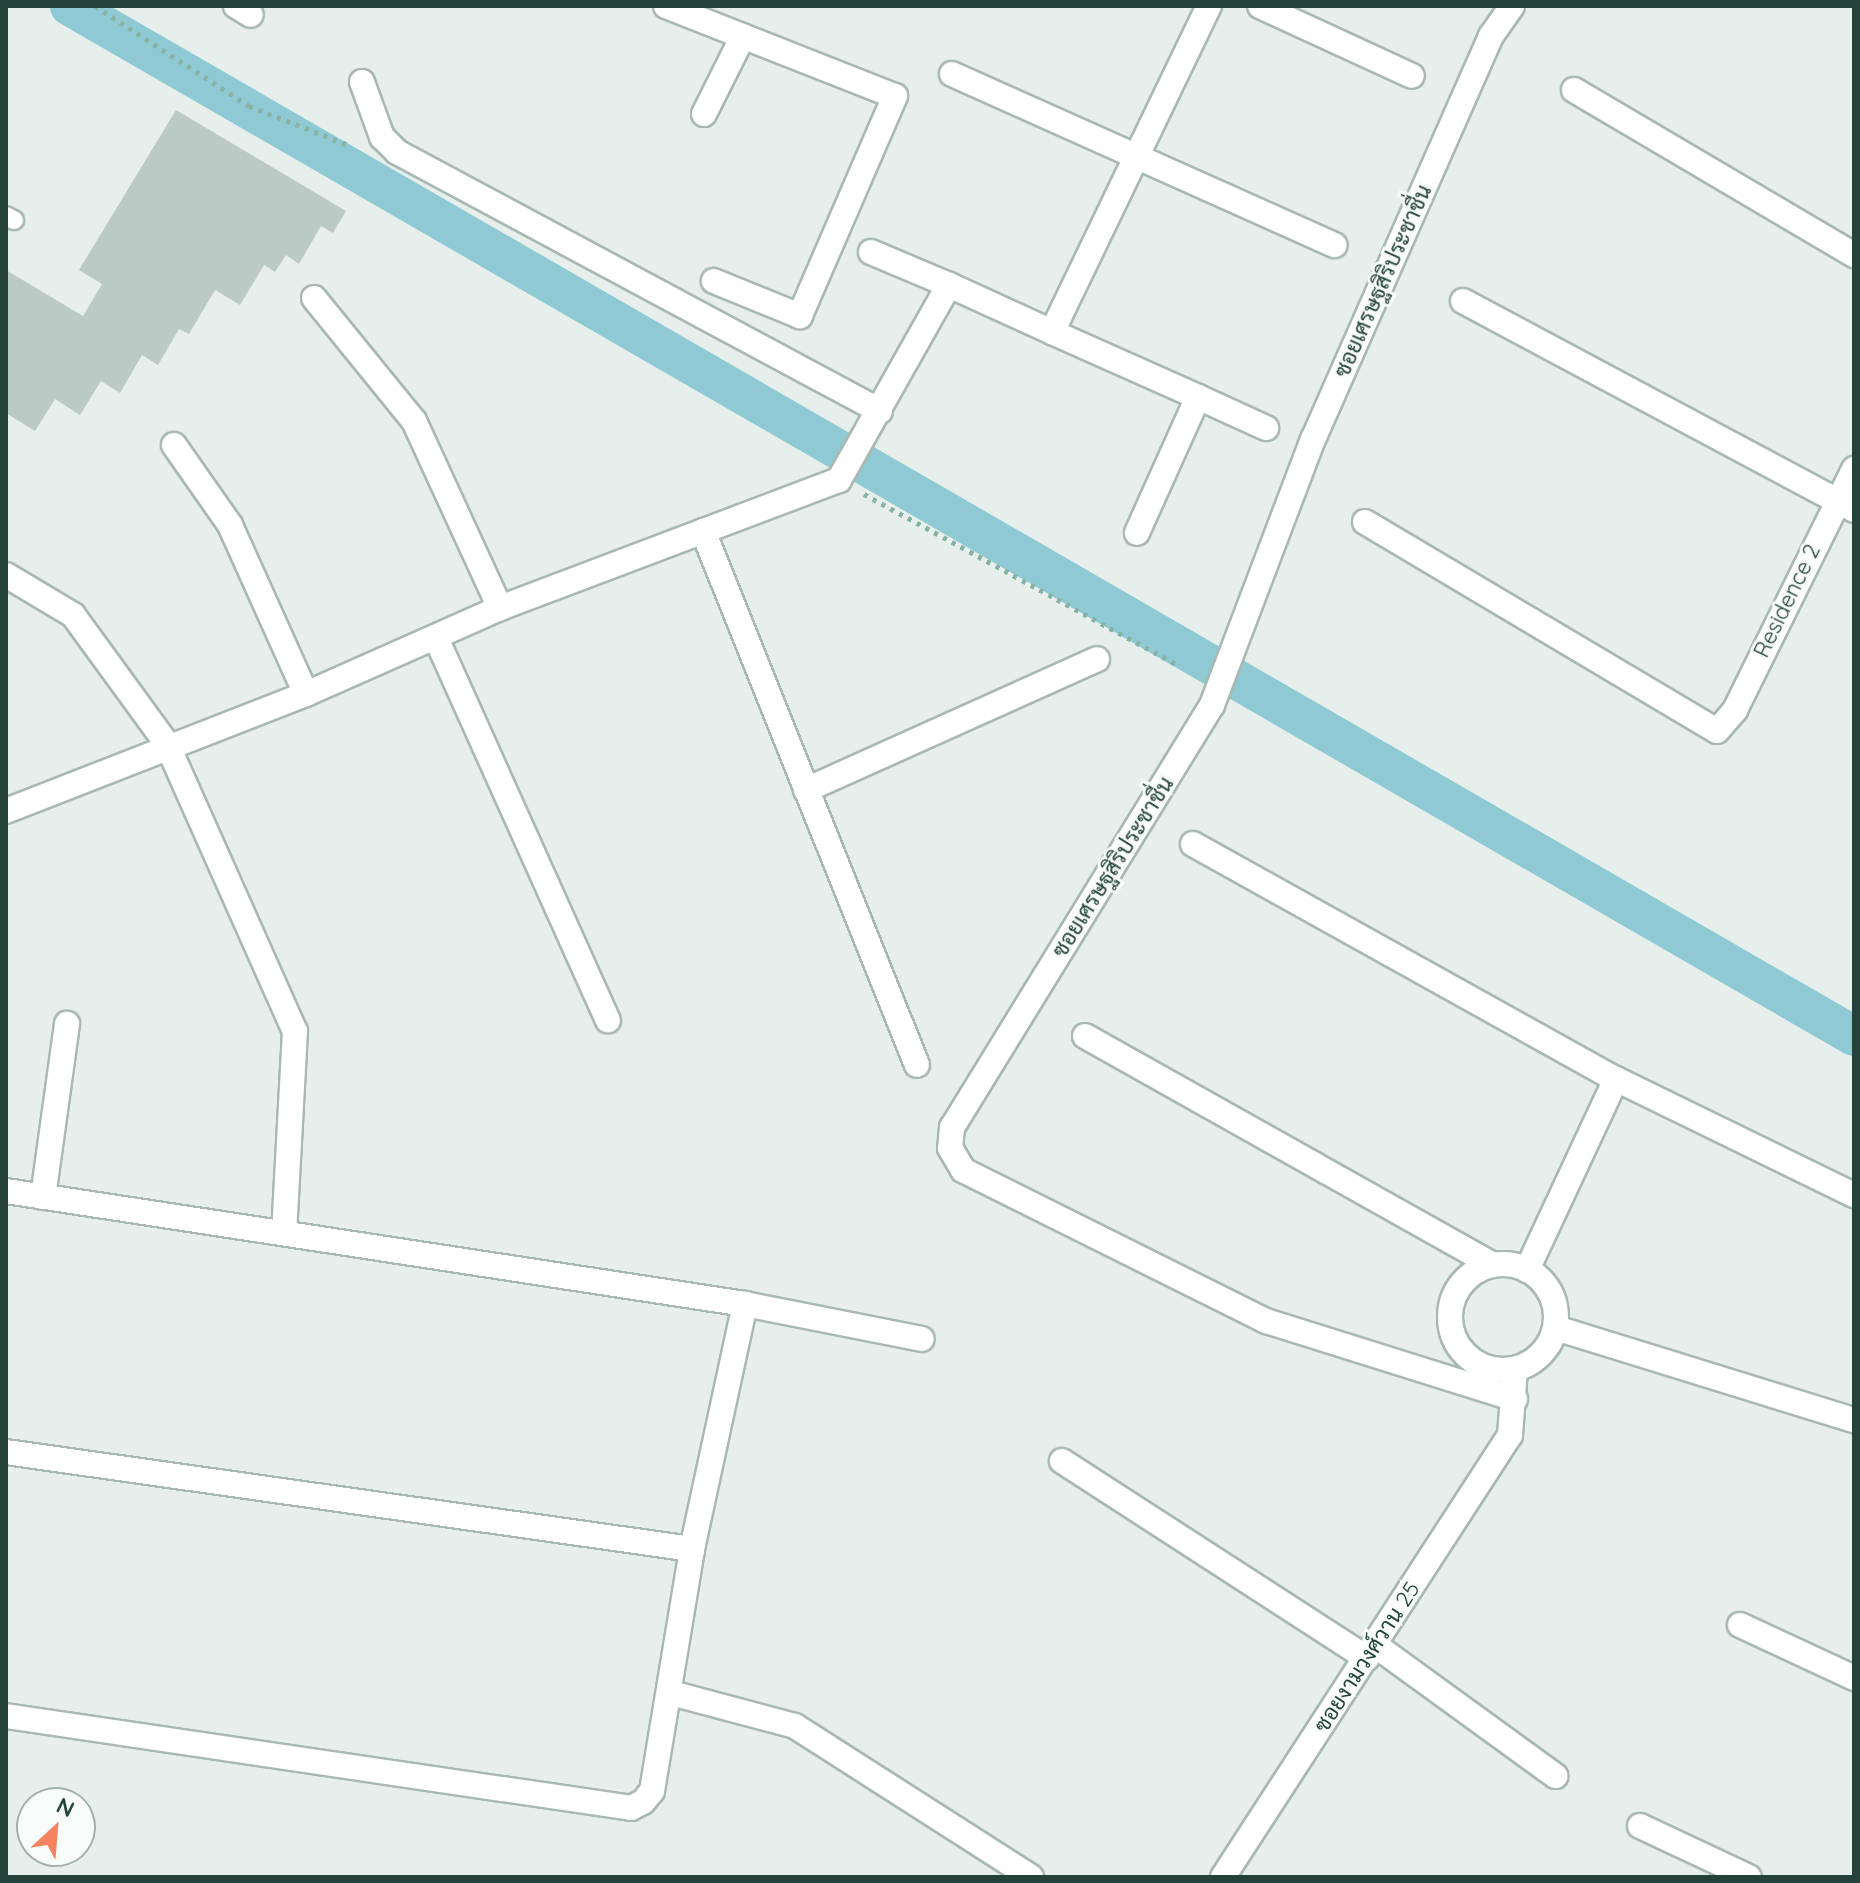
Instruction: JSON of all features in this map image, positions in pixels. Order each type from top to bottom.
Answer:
[{"type":"street","points":[[666,6],[895,96],[800,316],[714,281]]},
{"type":"street","points":[[1052,332],[1133,158],[1209,6]]},
{"type":"street","points":[[1260,6],[1412,76]]},
{"type":"street","name":"ซอยเศรษฐสิริประชาชื่น","points":[[1512,6],[1491,36],[1313,439],[1228,670],[1212,705],[952,1127],[950,1148],[963,1170],[1266,1321],[1515,1399]]},
{"type":"street","points":[[704,114],[743,36]]},
{"type":"street","points":[[952,74],[1133,158],[1335,245]]},
{"type":"street","points":[[362,82],[382,137],[397,152],[880,411]]},
{"type":"street","points":[[1574,90],[1854,255]]},
{"type":"street","points":[[871,252],[1266,428]]},
{"type":"street","points":[[6,811],[167,744],[306,694],[437,640],[500,608],[839,480],[867,436],[949,285]]},
{"type":"street","points":[[314,298],[414,421],[500,608]]},
{"type":"street","points":[[1463,301],[1844,506]]},
{"type":"street","points":[[1137,533],[1198,397]]},
{"type":"street","points":[[174,445],[230,525],[306,694]]},
{"type":"street","name":"Residence 2","points":[[1365,522],[1717,731],[1735,710],[1844,506],[1854,469]]},
{"type":"street","points":[[703,531],[917,1065]]},
{"type":"street","points":[[6,575],[73,615],[167,744],[295,1031],[284,1232]]},
{"type":"street","points":[[437,640],[608,1020]]},
{"type":"street","points":[[806,790],[1097,659]]},
{"type":"street","points":[[1193,844],[1616,1079],[1854,1195]]},
{"type":"street","points":[[43,1197],[67,1024]]},
{"type":"street","points":[[1085,1036],[1493,1265],[1527,1270],[1551,1294],[1556,1328],[1542,1355],[1515,1370],[1467,1357],[1450,1327],[1454,1295],[1493,1265]]},
{"type":"street","points":[[1527,1270],[1616,1079]]},
{"type":"street","points":[[6,1191],[745,1304],[922,1339]]},
{"type":"street","points":[[6,1716],[631,1808],[652,1791],[671,1693],[692,1549],[745,1304]]},
{"type":"street","points":[[1556,1328],[1854,1420]]},
{"type":"street","points":[[1515,1370],[1515,1399]]},
{"type":"street","name":"ซอยงามวงศ์วาน 25","points":[[1223,1877],[1510,1435],[1515,1399]]},
{"type":"street","points":[[6,1452],[692,1549]]},
{"type":"street","points":[[1062,1461],[1371,1652],[1555,1776]]},
{"type":"street","points":[[1740,1625],[1854,1678]]},
{"type":"street","points":[[671,1693],[795,1726],[1031,1877]]},
{"type":"street","points":[[1640,1826],[1749,1877]]},
{"type":"path","points":[[839,480],[1177,665]]},
{"type":"building","points":[[176,110],[346,211],[333,233],[321,226],[299,264],[286,255],[275,272],[264,265],[240,305],[215,290],[189,334],[179,329],[158,365],[142,355],[120,393],[101,381],[80,415],[55,399],[35,431],[6,413],[6,270],[83,316],[102,284],[79,270]]},
{"type":"waterway","points":[[70,6],[1854,1036]]}]
